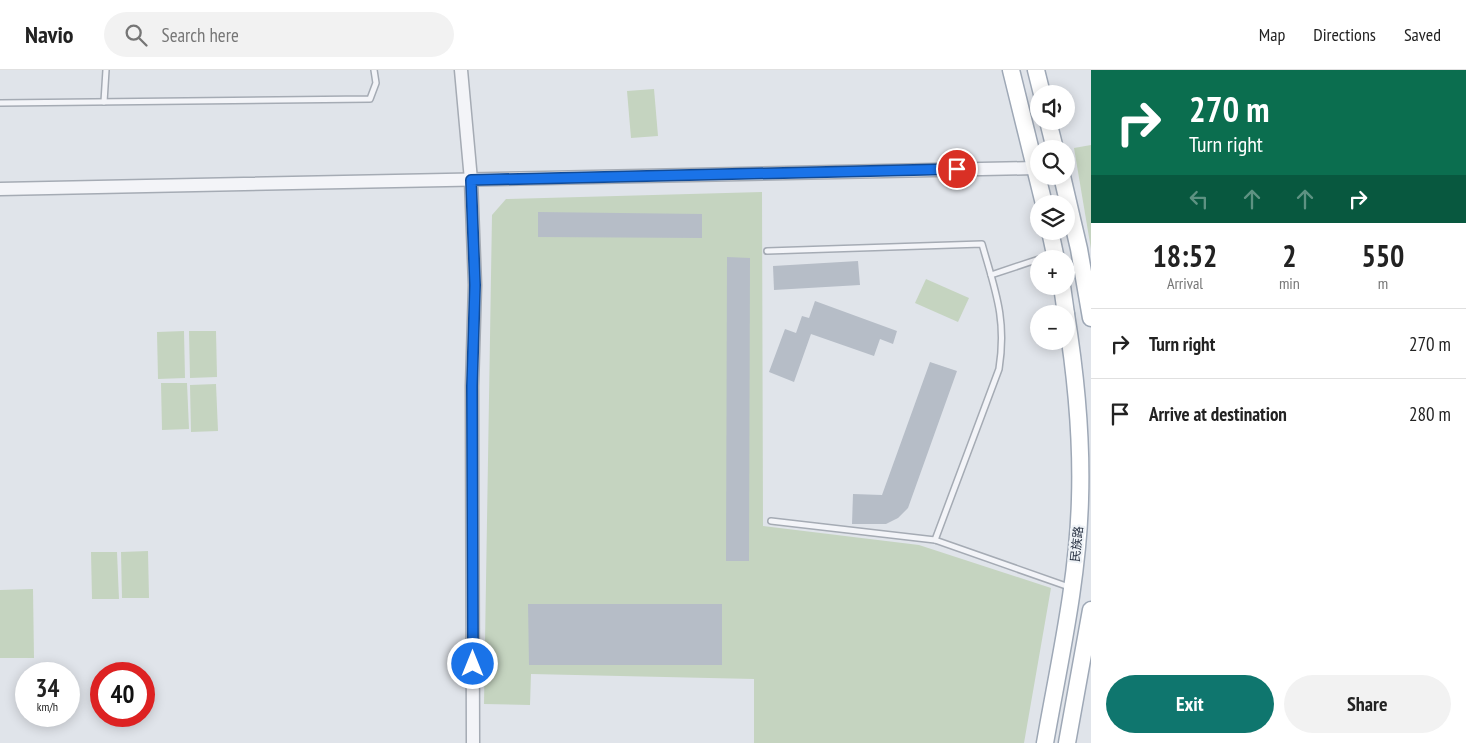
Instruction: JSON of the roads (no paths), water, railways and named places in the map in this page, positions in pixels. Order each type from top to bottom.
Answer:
[{"type":"main road","points":[[1011,70],[1030,148]]},
{"type":"main road","points":[[1036,70],[1040,85]]},
{"type":"main road","points":[[1064,185],[1079,249],[1091,318]]},
{"type":"main road","name":"民族路","points":[[1045,743],[1078,534],[1081,467],[1078,409],[1071,350]]},
{"type":"main road","points":[[1067,743],[1091,610]]},
{"type":"street","points":[[461,70],[471,180],[475,285],[472,386],[473,743]]},
{"type":"street","points":[[0,189],[1030,168]]},
{"type":"lane","points":[[104,102],[106,70]]},
{"type":"lane","points":[[0,103],[370,100],[376,83],[374,70]]},
{"type":"lane","points":[[767,251],[982,244],[1002,318],[999,369],[935,540]]},
{"type":"lane","points":[[991,275],[1030,263]]},
{"type":"lane","points":[[771,522],[935,540],[1071,587]]}]
